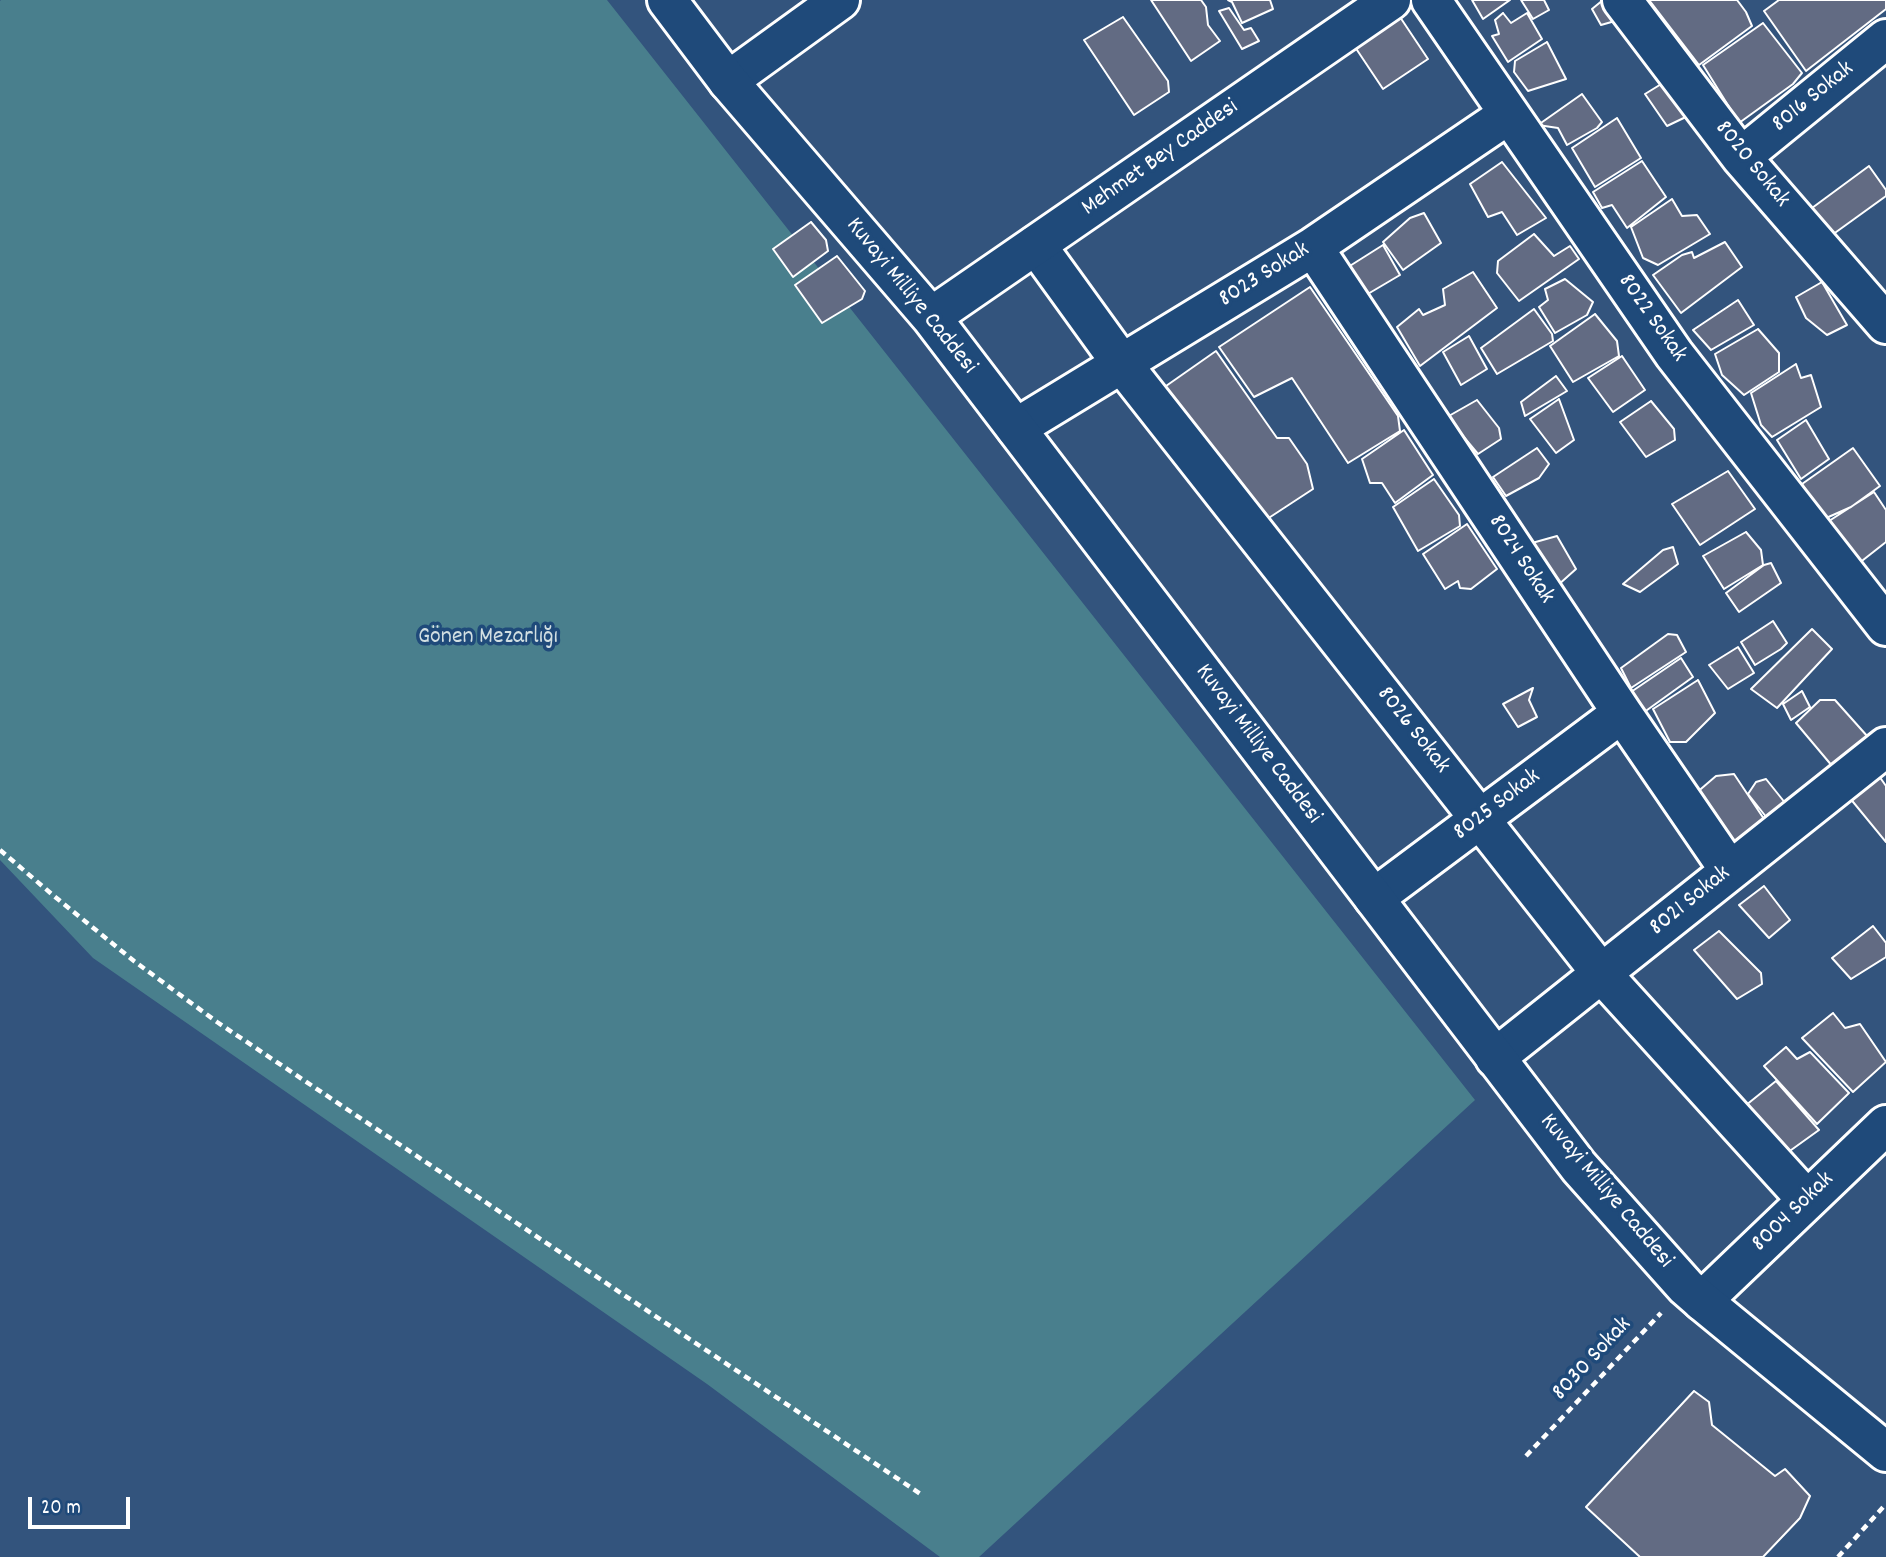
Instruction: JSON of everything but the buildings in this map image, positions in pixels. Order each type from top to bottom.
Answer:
[{"type":"street","name":"Kuvayi Milliye Caddesi","points":[[667,0],[728,81],[931,317],[1579,1167],[1694,1294],[1886,1452]]},
{"type":"street","points":[[728,81],[840,0]]},
{"type":"street","name":"Mehmet Bey Caddesi","points":[[931,317],[1391,0]]},
{"type":"street","name":"8022 Sokak","points":[[1431,0],[1674,354],[1886,626]]},
{"type":"street","name":"8020 Sokak","points":[[1622,0],[1741,157],[1886,324]]},
{"type":"street","name":"8016 Sokak","points":[[1741,157],[1886,39]]},
{"type":"street","name":"8023 Sokak","points":[[1016,428],[1313,247],[1509,114]]},
{"type":"street","name":"8026 Sokak","points":[[1036,245],[1122,363],[1601,973],[1807,1200]]},
{"type":"street","name":"8024 Sokak","points":[[1313,247],[1730,871]]},
{"type":"street","name":"8025 Sokak","points":[[1374,898],[1622,713]]},
{"type":"street","name":"8021 Sokak","points":[[1495,1058],[1886,747]]},
{"type":"street","name":"8004 Sokak","points":[[1694,1294],[1807,1200],[1886,1125]]},
{"type":"path","points":[[0,849],[134,961],[217,1022],[922,1494]]},
{"type":"path","name":"8030 Sokak","points":[[1526,1456],[1694,1294]]},
{"type":"path","points":[[1838,1557],[1886,1504]]},
{"type":"green space","name":"Gönen Mezarlığı","points":[[1,0],[607,0],[1475,1100],[979,1557],[940,1557],[707,1384],[93,958],[0,860]]}]
